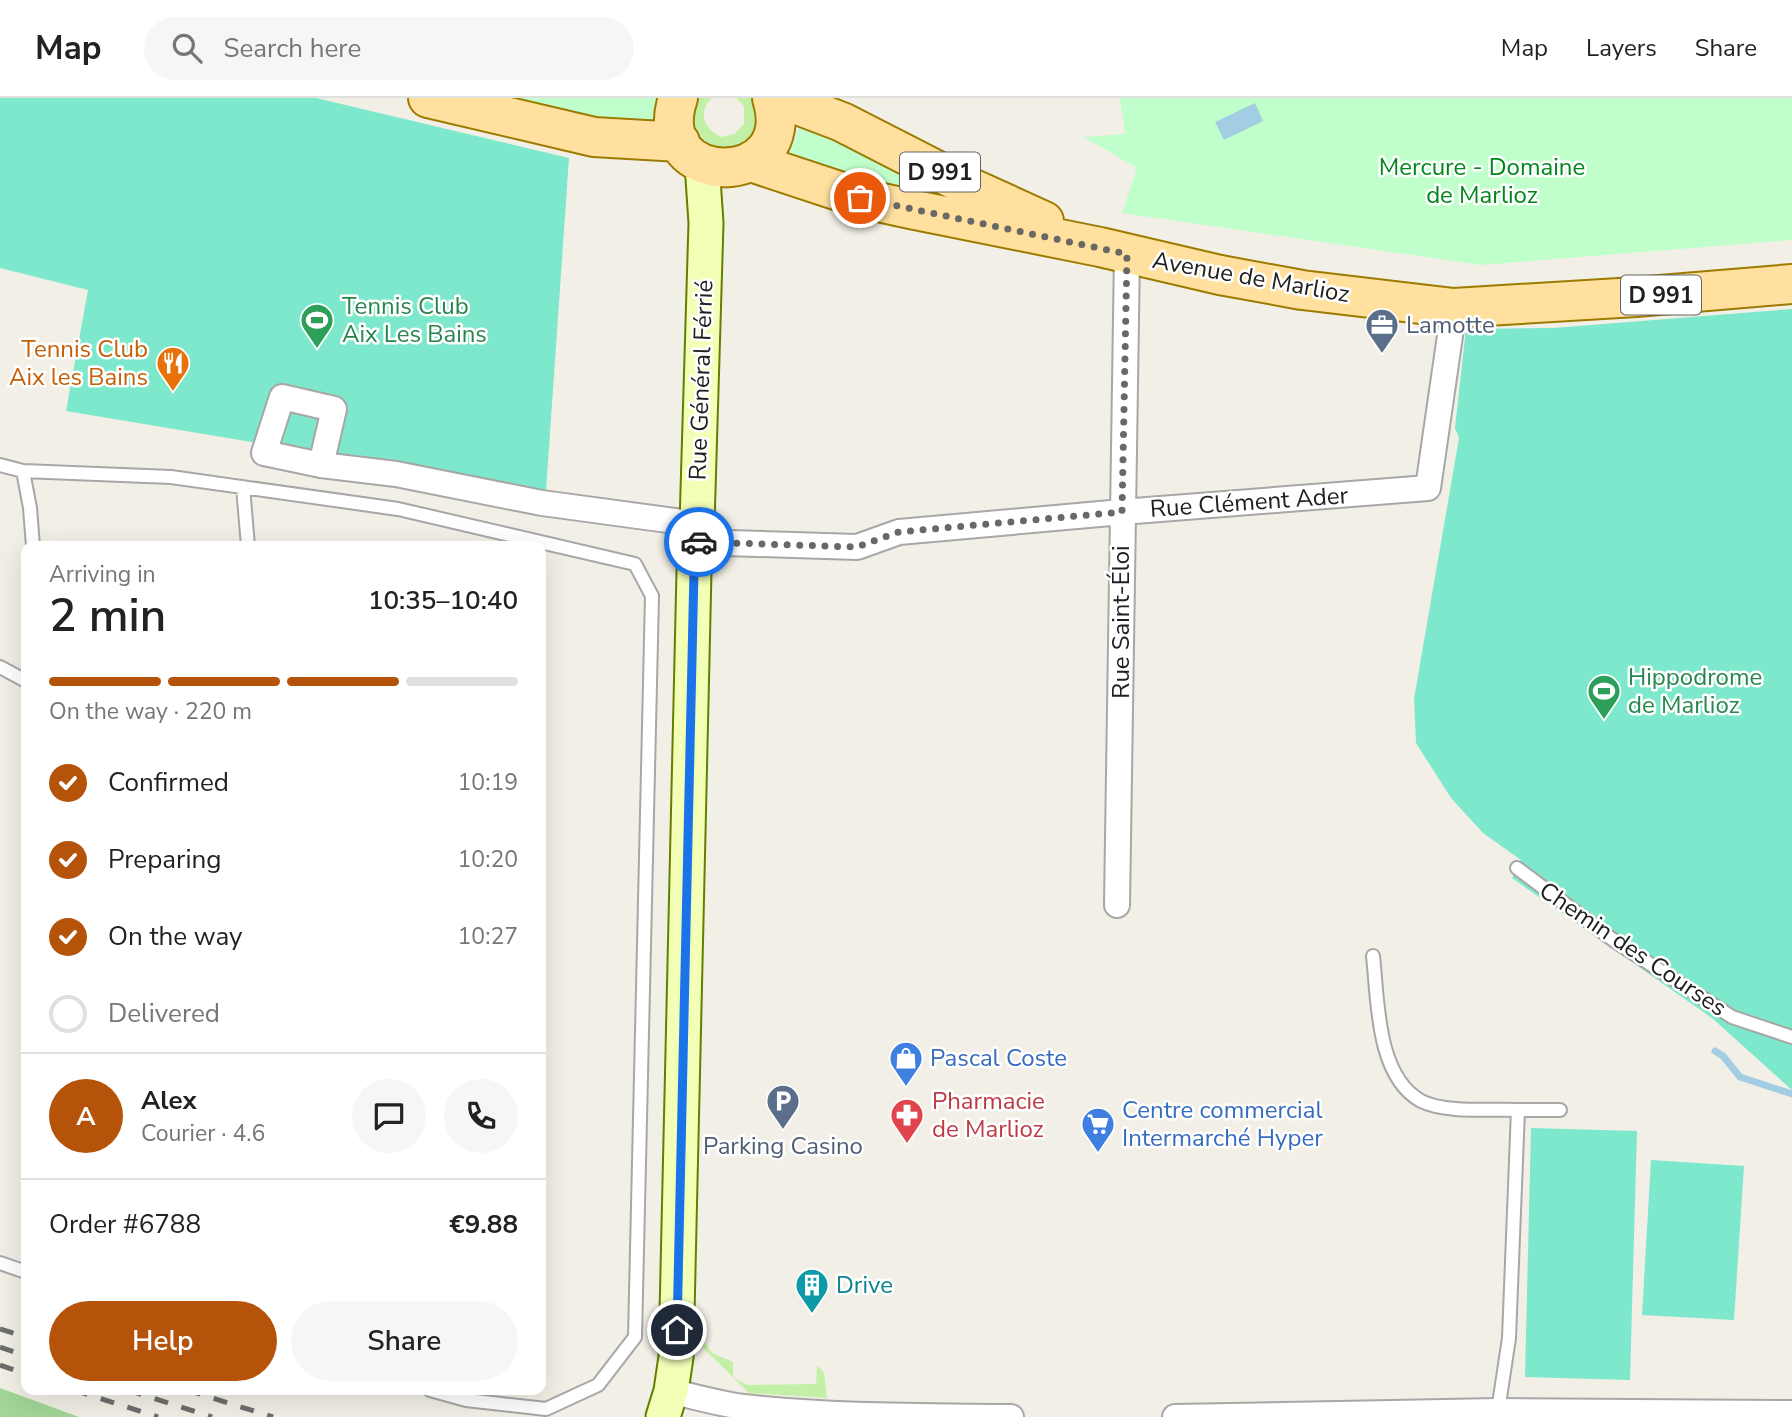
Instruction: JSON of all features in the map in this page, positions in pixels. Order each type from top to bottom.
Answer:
[{"type":"main road","name":"Avenue de Marlioz","points":[[429,98],[594,137],[716,159],[860,198],[921,188],[967,186],[1113,250],[1220,275],[1302,290],[1454,308],[1792,284]]},
{"type":"main road","points":[[678,98],[674,109],[674,126],[716,159],[763,152],[771,140],[775,125],[776,110],[772,98]]},
{"type":"main road","name":"Avenue de Marlioz","points":[[779,98],[842,122],[921,188]]},
{"type":"main road","name":"Rue Général Férrié","points":[[667,1404],[676,1357],[706,223],[716,159]]},
{"type":"main road","name":"Avenue de Marlioz","points":[[1403,301],[1444,297],[1530,303]]},
{"type":"street","name":"Rue Saint-Éloi","points":[[1113,250],[1122,512],[1117,905]]},
{"type":"street","name":"Rue Clément Ader","points":[[321,465],[396,474],[696,533],[857,547],[899,532],[1428,488],[1454,308]]},
{"type":"street","points":[[667,1404],[742,1407],[843,1416],[1011,1417]]},
{"type":"street","points":[[1175,1417],[1498,1411],[1792,1413]]},
{"type":"lane","points":[[0,466],[23,471],[171,477],[243,487],[398,509],[536,541]]},
{"type":"lane","points":[[23,471],[32,541]]},
{"type":"lane","points":[[243,487],[248,541]]},
{"type":"lane","points":[[448,1395],[466,1400],[546,1409],[598,1385],[635,1337],[652,596],[635,564],[546,543]]},
{"type":"lane","points":[[0,667],[21,678]]},
{"type":"lane","name":"Chemin des Courses","points":[[1517,868],[1616,942],[1732,1017],[1792,1037]]},
{"type":"lane","points":[[1373,956],[1380,1028],[1387,1057],[1396,1077],[1410,1092],[1421,1101],[1439,1106],[1560,1110]]},
{"type":"lane","points":[[1498,1411],[1509,1338],[1518,1110]]},
{"type":"lane","points":[[0,1263],[21,1270]]},
{"type":"green space","name":"Tennis Club Aix Les Bains","points":[[0,98],[316,98],[569,158],[546,491],[66,411],[88,290],[0,268]]},
{"type":"green space","points":[[468,98],[657,98],[656,128]]},
{"type":"green space","points":[[695,98],[712,98],[705,109],[705,120],[711,130],[722,137],[734,134],[744,124],[744,106],[736,98],[754,98],[757,131],[736,149],[707,147],[692,130]]},
{"type":"green space","name":"Mercure - Domaine de Marlioz","points":[[1120,98],[1792,98],[1792,240],[1481,265],[1122,213],[1137,168],[1084,137],[1125,134]]},
{"type":"green space","points":[[802,120],[918,180],[916,190],[910,198],[786,163]]},
{"type":"green space","name":"Hippodrome de Marlioz","points":[[1792,309],[1792,1090],[1712,1018],[1512,878],[1521,860],[1483,833],[1451,798],[1416,743],[1414,699],[1459,438],[1455,428],[1466,329],[1553,328]]},
{"type":"green space","points":[[1531,1128],[1637,1131],[1630,1380],[1525,1377]]},
{"type":"green space","points":[[1651,1160],[1744,1166],[1734,1320],[1642,1315]]},
{"type":"green space","points":[[696,1341],[704,1341],[712,1353],[733,1362],[733,1377],[747,1385],[816,1384],[817,1365],[824,1373],[827,1398],[749,1393]]},
{"type":"green space","points":[[0,1388],[79,1417],[0,1417]]},
{"type":"water","points":[[1255,103],[1263,121],[1224,140],[1215,122]]},
{"type":"waterway","points":[[1715,1051],[1723,1056],[1740,1077],[1792,1094]]},
{"type":"railway","points":[[0,1329],[21,1335]]},
{"type":"railway","points":[[0,1347],[21,1354]]},
{"type":"railway","points":[[0,1365],[21,1372]]},
{"type":"railway","points":[[90,1395],[158,1417]]},
{"type":"railway","points":[[144,1395],[212,1417]]},
{"type":"railway","points":[[203,1395],[273,1417]]},
{"type":"way so far","points":[[699,542],[857,547],[899,532],[1122,512],[1127,254],[860,198]]},
{"type":"place","name":"Tennis Club Aix Les Bains","points":[[317,350]]},
{"type":"place","name":"Lamotte","points":[[1382,355]]},
{"type":"place","name":"Tennis Club Aix les Bains","points":[[173,393]]},
{"type":"place","name":"Hippodrome de Marlioz","points":[[1604,721]]},
{"type":"place","name":"Pascal Coste","points":[[906,1088]]},
{"type":"place","name":"Parking Casino","points":[[783,1131]]},
{"type":"place","name":"Pharmacie de Marlioz","points":[[907,1145]]},
{"type":"place","name":"Centre commercial Intermarché Hyper","points":[[1098,1154]]},
{"type":"place","name":"Drive","points":[[812,1315]]},
{"type":"route","points":[[677,1330],[694,570],[695,542],[699,542]]}]
